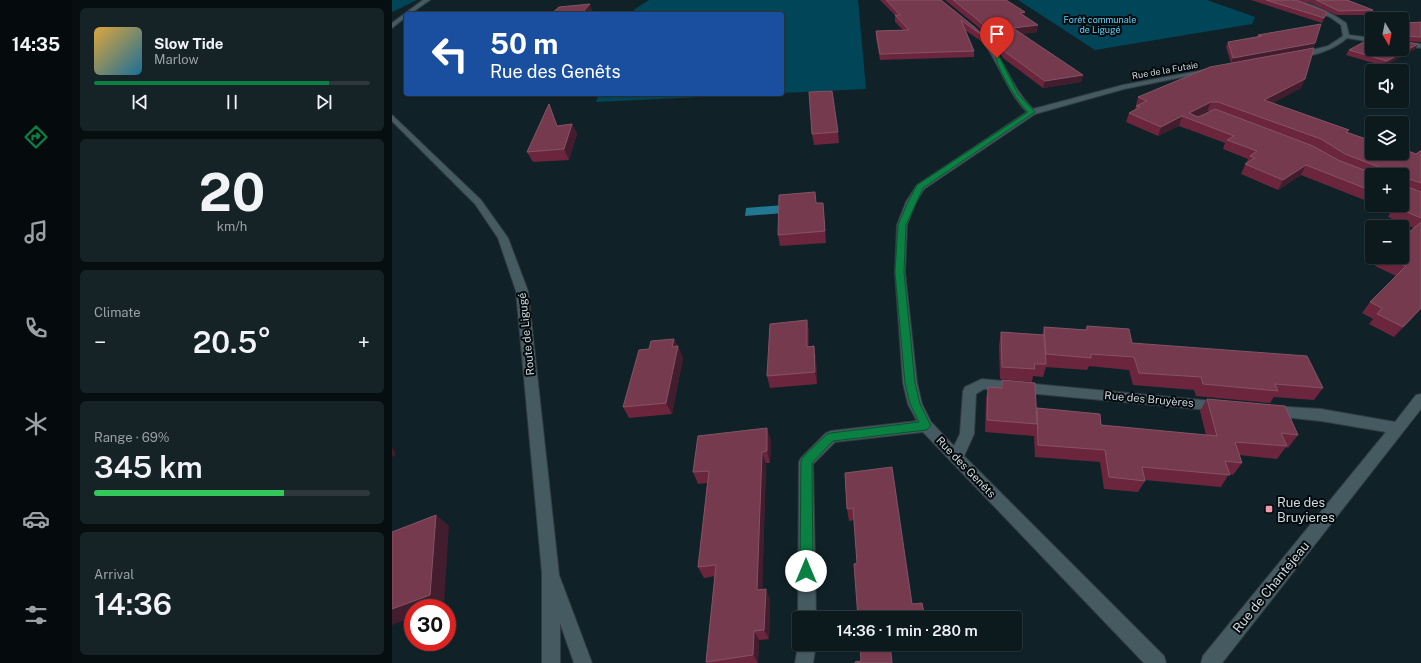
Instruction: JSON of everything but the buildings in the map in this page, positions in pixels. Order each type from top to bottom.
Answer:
[{"type":"street","points":[[409,12],[427,0]]},
{"type":"street","points":[[1290,0],[1332,16],[1344,24],[1346,36]]},
{"type":"street","points":[[392,26],[404,16]]},
{"type":"street","points":[[963,20],[985,39],[1016,94],[1024,105],[1032,112]]},
{"type":"street","points":[[1346,36],[1365,39]]},
{"type":"street","points":[[1294,55],[1324,50],[1339,44],[1346,36]]},
{"type":"street","points":[[1409,45],[1421,46]]},
{"type":"street","name":"Rue de la Futaie","points":[[1032,112],[1123,87],[1216,70]]},
{"type":"street","name":"Rue des Genêts","points":[[1032,112],[920,186],[911,202],[902,225],[900,272],[910,383],[915,404],[926,426],[1157,663]]},
{"type":"street","name":"Route de Ligugé","points":[[393,120],[478,202],[503,238],[522,292],[550,573],[551,663]]},
{"type":"street","name":"Rue des Bruyères","points":[[956,458],[967,434],[970,391],[982,384],[1234,407]]},
{"type":"street","name":"Rue de Chantejeau","points":[[1210,663],[1421,399]]},
{"type":"street","points":[[1258,409],[1321,415],[1398,428]]},
{"type":"street","points":[[806,611],[806,462],[831,437],[926,426]]},
{"type":"street","name":"Route de Ligugé","points":[[550,573],[584,663]]},
{"type":"street","points":[[804,663],[806,651]]},
{"type":"green space","points":[[392,0],[417,0],[392,12]]},
{"type":"green space","points":[[649,0],[858,0],[866,89],[784,93],[784,12],[634,12],[635,9]]},
{"type":"green space","name":"Forêt communale de Ligugé","points":[[1018,0],[1207,0],[1255,17],[1252,24],[1095,50]]},
{"type":"green space","points":[[598,96],[723,96],[596,102]]},
{"type":"shaded area","points":[[784,205],[784,213],[745,216],[746,208]]},
{"type":"place","name":"Rue des Bruyieres","points":[[1269,509]]},
{"type":"route","points":[[806,571],[806,462],[831,437],[926,426],[915,404],[910,383],[900,272],[902,225],[911,202],[920,186],[1032,112],[1024,105],[1016,94],[997,58]]}]
